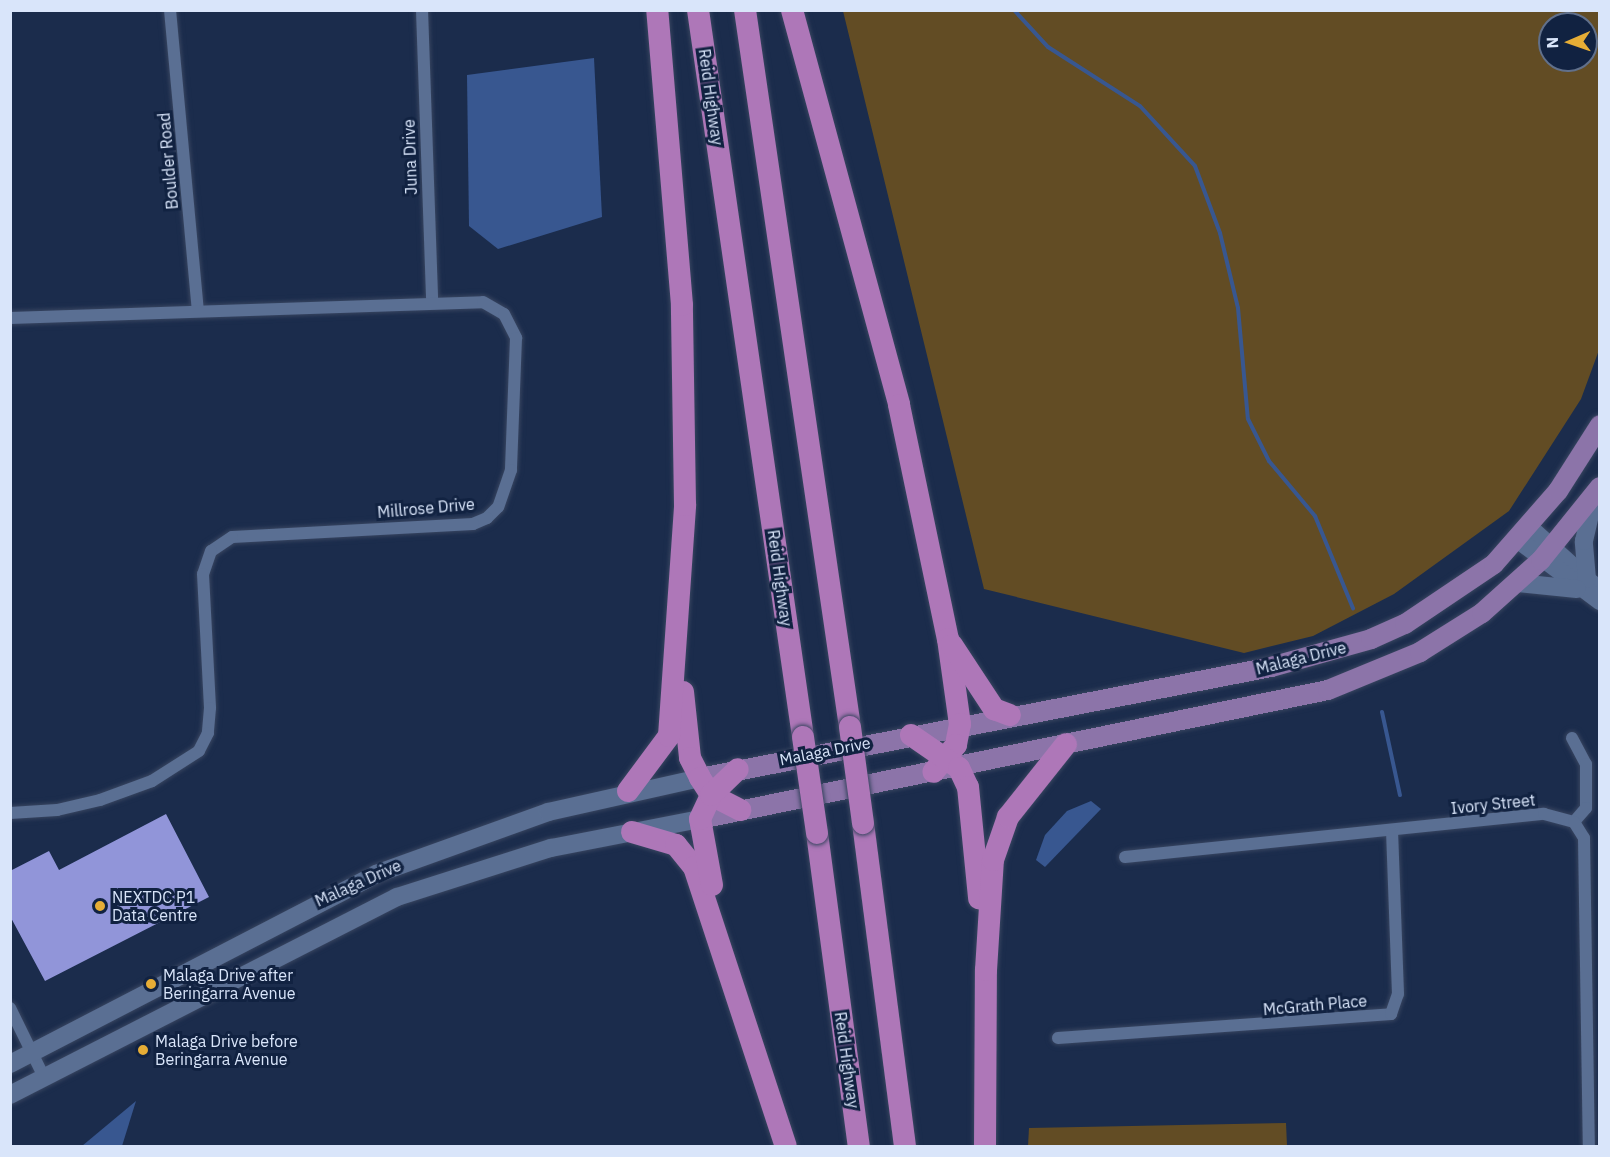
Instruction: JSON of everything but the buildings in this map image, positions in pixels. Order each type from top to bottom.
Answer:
[{"type":"highway","points":[[628,791],[669,736],[678,640],[686,403],[657,10]]},
{"type":"highway","name":"Reid Highway","points":[[698,10],[817,833],[859,1146]]},
{"type":"highway","points":[[745,10],[850,727],[904,1146]]},
{"type":"highway","points":[[792,10],[899,405],[948,639],[960,724],[947,766]]},
{"type":"highway","points":[[948,639],[994,709],[1011,715]]},
{"type":"highway","points":[[678,640],[690,758],[705,787],[740,810]]},
{"type":"highway","points":[[911,735],[947,766],[971,807],[986,970]]},
{"type":"highway","points":[[985,1146],[986,970],[993,860],[1004,828],[1018,803],[1066,744]]},
{"type":"highway","points":[[705,787],[738,768]]},
{"type":"highway","points":[[705,787],[700,819],[726,952]]},
{"type":"highway","points":[[632,832],[684,852],[705,893],[726,952],[786,1146]]},
{"type":"main road","name":"Malaga Drive","points":[[738,768],[960,724],[1271,667],[1353,645],[1406,624],[1460,590],[1523,533],[1580,460],[1599,425]]},
{"type":"main road","name":"Malaga Drive","points":[[10,1095],[397,897],[551,848],[1328,690],[1420,652],[1482,614],[1547,554],[1597,490]]},
{"type":"main road","points":[[1590,592],[1584,541],[1597,490]]},
{"type":"main road","points":[[1523,533],[1590,592]]},
{"type":"main road","points":[[1518,583],[1590,592]]},
{"type":"main road","name":"Malaga Drive","points":[[10,1064],[332,893],[548,812],[628,791],[705,787]]},
{"type":"street","name":"Boulder Road","points":[[170,10],[198,309]]},
{"type":"street","name":"Juna Drive","points":[[422,10],[432,302]]},
{"type":"street","name":"Millrose Drive","points":[[10,318],[198,309],[483,302],[504,314],[516,338],[511,470],[498,507],[473,524],[232,537],[211,551],[203,574],[210,708],[208,733],[199,751],[152,781],[100,800],[57,810],[10,813]]},
{"type":"street","points":[[1572,738],[1586,764],[1586,808],[1574,822],[1584,838],[1595,1012],[1589,1146]]},
{"type":"street","name":"Ivory Street","points":[[1125,857],[1392,832],[1544,814],[1574,822]]},
{"type":"street","name":"McGrath Place","points":[[1058,1038],[1391,1014],[1398,994],[1392,832]]},
{"type":"street","points":[[10,1008],[44,1077]]},
{"type":"shaded area","points":[[843,11],[1599,11],[1599,350],[1581,399],[1509,511],[1394,594],[1313,636],[1244,653],[984,589]]},
{"type":"shaded area","points":[[1286,1123],[1287,1146],[1028,1146],[1029,1128]]},
{"type":"water","points":[[594,58],[602,217],[498,249],[469,226],[467,75]]},
{"type":"water","points":[[1091,801],[1101,809],[1045,867],[1036,860],[1045,835],[1067,811]]},
{"type":"water","points":[[136,1101],[122,1146],[82,1146]]},
{"type":"waterway","points":[[1014,10],[1048,47],[1140,106],[1195,166],[1220,233],[1238,308],[1248,419],[1269,461],[1315,516],[1353,608]]},
{"type":"waterway","points":[[1382,712],[1400,795]]},
{"type":"place","name":"NEXTDC P1 Data Centre","points":[[100,906]]},
{"type":"place","name":"Malaga Drive after Beringarra Avenue","points":[[151,984]]},
{"type":"place","name":"Malaga Drive before Beringarra Avenue","points":[[143,1050]]}]
